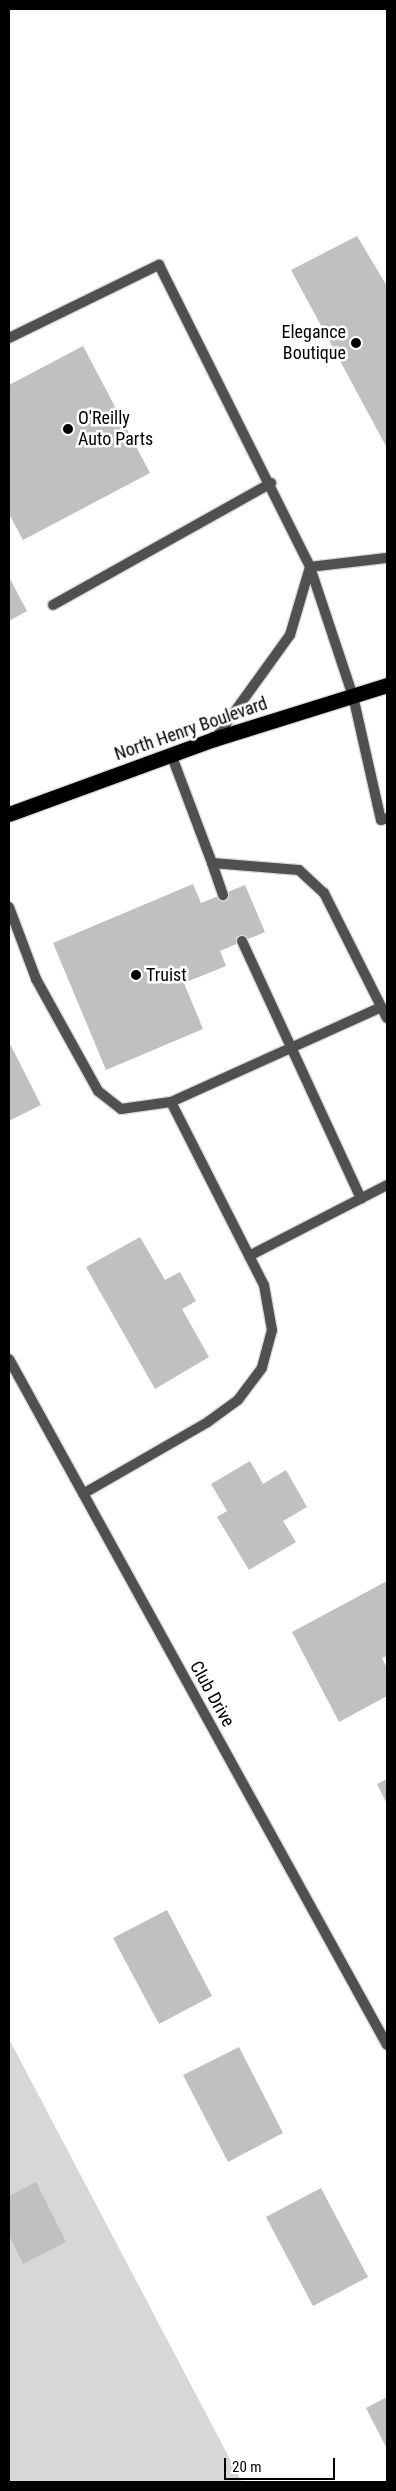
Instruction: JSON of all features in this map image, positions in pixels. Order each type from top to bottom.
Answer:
[{"type":"highway","name":"North Henry Boulevard","points":[[9,814],[214,739],[387,685]]},
{"type":"street","points":[[9,338],[159,265],[272,483],[310,567],[353,696],[381,820],[387,818]]},
{"type":"street","points":[[53,605],[272,483]]},
{"type":"street","points":[[310,567],[387,558]]},
{"type":"street","points":[[214,739],[290,635],[310,567]]},
{"type":"street","points":[[171,754],[222,894]]},
{"type":"street","points":[[212,863],[299,870],[324,893],[387,1018]]},
{"type":"street","points":[[9,907],[36,979],[98,1091],[121,1109],[171,1102],[382,1007]]},
{"type":"street","points":[[242,941],[360,1199]]},
{"type":"street","points":[[83,1494],[208,1422],[238,1400],[262,1368],[272,1330],[264,1285],[171,1102]]},
{"type":"street","points":[[249,1256],[387,1185]]},
{"type":"street","name":"Club Drive","points":[[9,1359],[387,2045]]},
{"type":"shaded area","points":[[9,2039],[242,2482],[9,2482]]},
{"type":"building","points":[[357,236],[387,286],[387,448],[291,270]]},
{"type":"building","name":"O'Reilly Auto Parts","points":[[83,346],[150,473],[23,540],[9,514],[9,385]]},
{"type":"building","points":[[9,577],[27,611],[9,621]]},
{"type":"building","name":"Truist","points":[[193,884],[201,903],[245,885],[265,932],[220,951],[226,966],[184,983],[203,1029],[106,1070],[53,943]]},
{"type":"building","points":[[9,1042],[41,1105],[9,1121]]},
{"type":"building","points":[[140,1237],[165,1280],[180,1272],[196,1301],[182,1309],[209,1357],[155,1389],[86,1267]]},
{"type":"building","points":[[250,1461],[263,1484],[286,1470],[307,1507],[283,1521],[296,1542],[249,1570],[217,1517],[227,1511],[211,1484]]},
{"type":"building","points":[[387,1581],[387,1656],[382,1658],[387,1668],[387,1696],[339,1722],[292,1632]]},
{"type":"building","points":[[387,1779],[387,1804],[377,1784]]},
{"type":"building","points":[[167,1910],[212,1996],[159,2024],[113,1938]]},
{"type":"building","points":[[239,2047],[283,2133],[228,2162],[183,2075]]},
{"type":"building","points":[[36,2182],[66,2242],[23,2264],[9,2235],[9,2196]]},
{"type":"building","points":[[321,2188],[368,2277],[313,2306],[266,2217]]},
{"type":"building","points":[[387,2397],[387,2449],[366,2408]]},
{"type":"place","name":"Elegance Boutique","points":[[356,343]]},
{"type":"place","name":"O'Reilly Auto Parts","points":[[68,429]]},
{"type":"place","name":"Truist","points":[[136,975]]}]
